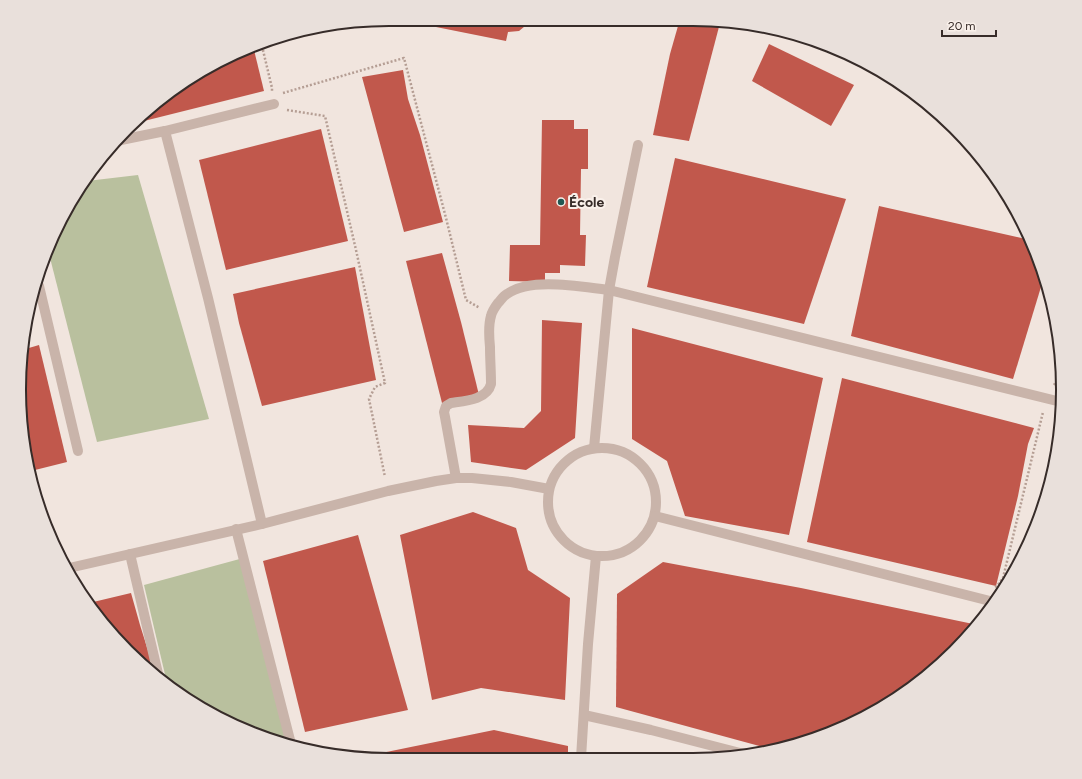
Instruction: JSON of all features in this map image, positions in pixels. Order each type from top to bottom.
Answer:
[{"type":"street","points":[[126,139],[165,131],[273,100]]},
{"type":"street","points":[[165,131],[208,298],[262,524]]},
{"type":"street","points":[[594,448],[609,290],[638,145]]},
{"type":"street","points":[[456,478],[444,412],[446,406],[451,403],[483,395],[487,393],[491,387],[489,333],[491,314],[506,294],[525,287],[558,284],[609,290],[1056,401]]},
{"type":"street","points":[[40,289],[78,451]]},
{"type":"street","points":[[594,448],[611,448],[628,454],[642,466],[652,480],[657,498],[655,516],[647,533],[633,547],[616,555],[596,556],[579,551],[564,540],[553,526],[548,508],[549,489],[558,470],[574,456],[594,448]]},
{"type":"street","points":[[73,567],[262,524],[436,480],[456,478],[489,479],[549,489]]},
{"type":"street","points":[[655,516],[988,601]]},
{"type":"street","points":[[236,529],[287,738]]},
{"type":"street","points":[[130,554],[157,669]]},
{"type":"street","points":[[581,753],[588,644],[596,556]]},
{"type":"street","points":[[584,715],[652,730],[732,751]]},
{"type":"path","points":[[263,49],[276,109],[325,116],[385,383],[375,387],[369,399],[388,491]]},
{"type":"path","points":[[273,100],[404,58],[466,300],[491,314]]},
{"type":"path","points":[[1003,577],[1046,398]]},
{"type":"path","points":[[990,598],[989,588],[997,586],[1002,579]]},
{"type":"green space","points":[[138,175],[209,419],[97,442],[50,259],[63,229],[92,180]]},
{"type":"green space","points":[[247,557],[293,740],[229,716],[188,692],[165,676],[144,585]]},
{"type":"building","points":[[431,26],[525,26],[519,31],[508,32],[506,41]]},
{"type":"building","points":[[678,26],[719,27],[689,141],[653,135],[670,54]]},
{"type":"building","points":[[769,44],[854,85],[831,126],[752,81]]},
{"type":"building","points":[[255,52],[264,91],[145,121],[168,101],[188,87],[229,63]]},
{"type":"building","points":[[403,70],[408,99],[420,135],[443,222],[404,232],[362,77]]},
{"type":"building","name":"École","points":[[542,120],[574,120],[574,129],[588,129],[588,169],[581,169],[580,235],[586,235],[585,266],[560,265],[560,273],[545,273],[545,282],[509,281],[510,245],[540,245]]},
{"type":"building","points":[[321,129],[348,241],[226,270],[199,160]]},
{"type":"building","points":[[675,158],[846,199],[804,324],[647,287]]},
{"type":"building","points":[[879,206],[1023,238],[1041,286],[1013,379],[851,336]]},
{"type":"building","points":[[442,253],[479,395],[442,403],[406,261]]},
{"type":"building","points":[[355,267],[376,380],[262,406],[239,323],[233,294]]},
{"type":"building","points":[[542,320],[582,323],[575,438],[526,470],[471,462],[468,425],[524,428],[541,411]]},
{"type":"building","points":[[632,328],[823,378],[789,535],[685,516],[667,461],[632,439]]},
{"type":"building","points":[[39,345],[67,462],[35,470],[29,437],[27,413],[26,390],[28,348]]},
{"type":"building","points":[[842,378],[1034,428],[1028,444],[1018,496],[996,586],[807,542]]},
{"type":"building","points":[[473,512],[516,528],[528,570],[570,598],[565,700],[481,688],[432,700],[400,535]]},
{"type":"building","points":[[358,535],[408,710],[305,732],[263,561]]},
{"type":"building","points":[[663,562],[801,588],[971,623],[950,647],[932,663],[914,678],[874,704],[853,716],[809,734],[787,741],[761,746],[616,707],[617,594]]},
{"type":"building","points":[[131,593],[153,665],[132,647],[94,602]]},
{"type":"building","points":[[494,730],[568,746],[568,753],[383,753]]},
{"type":"place","name":"École","points":[[561,202]]}]
